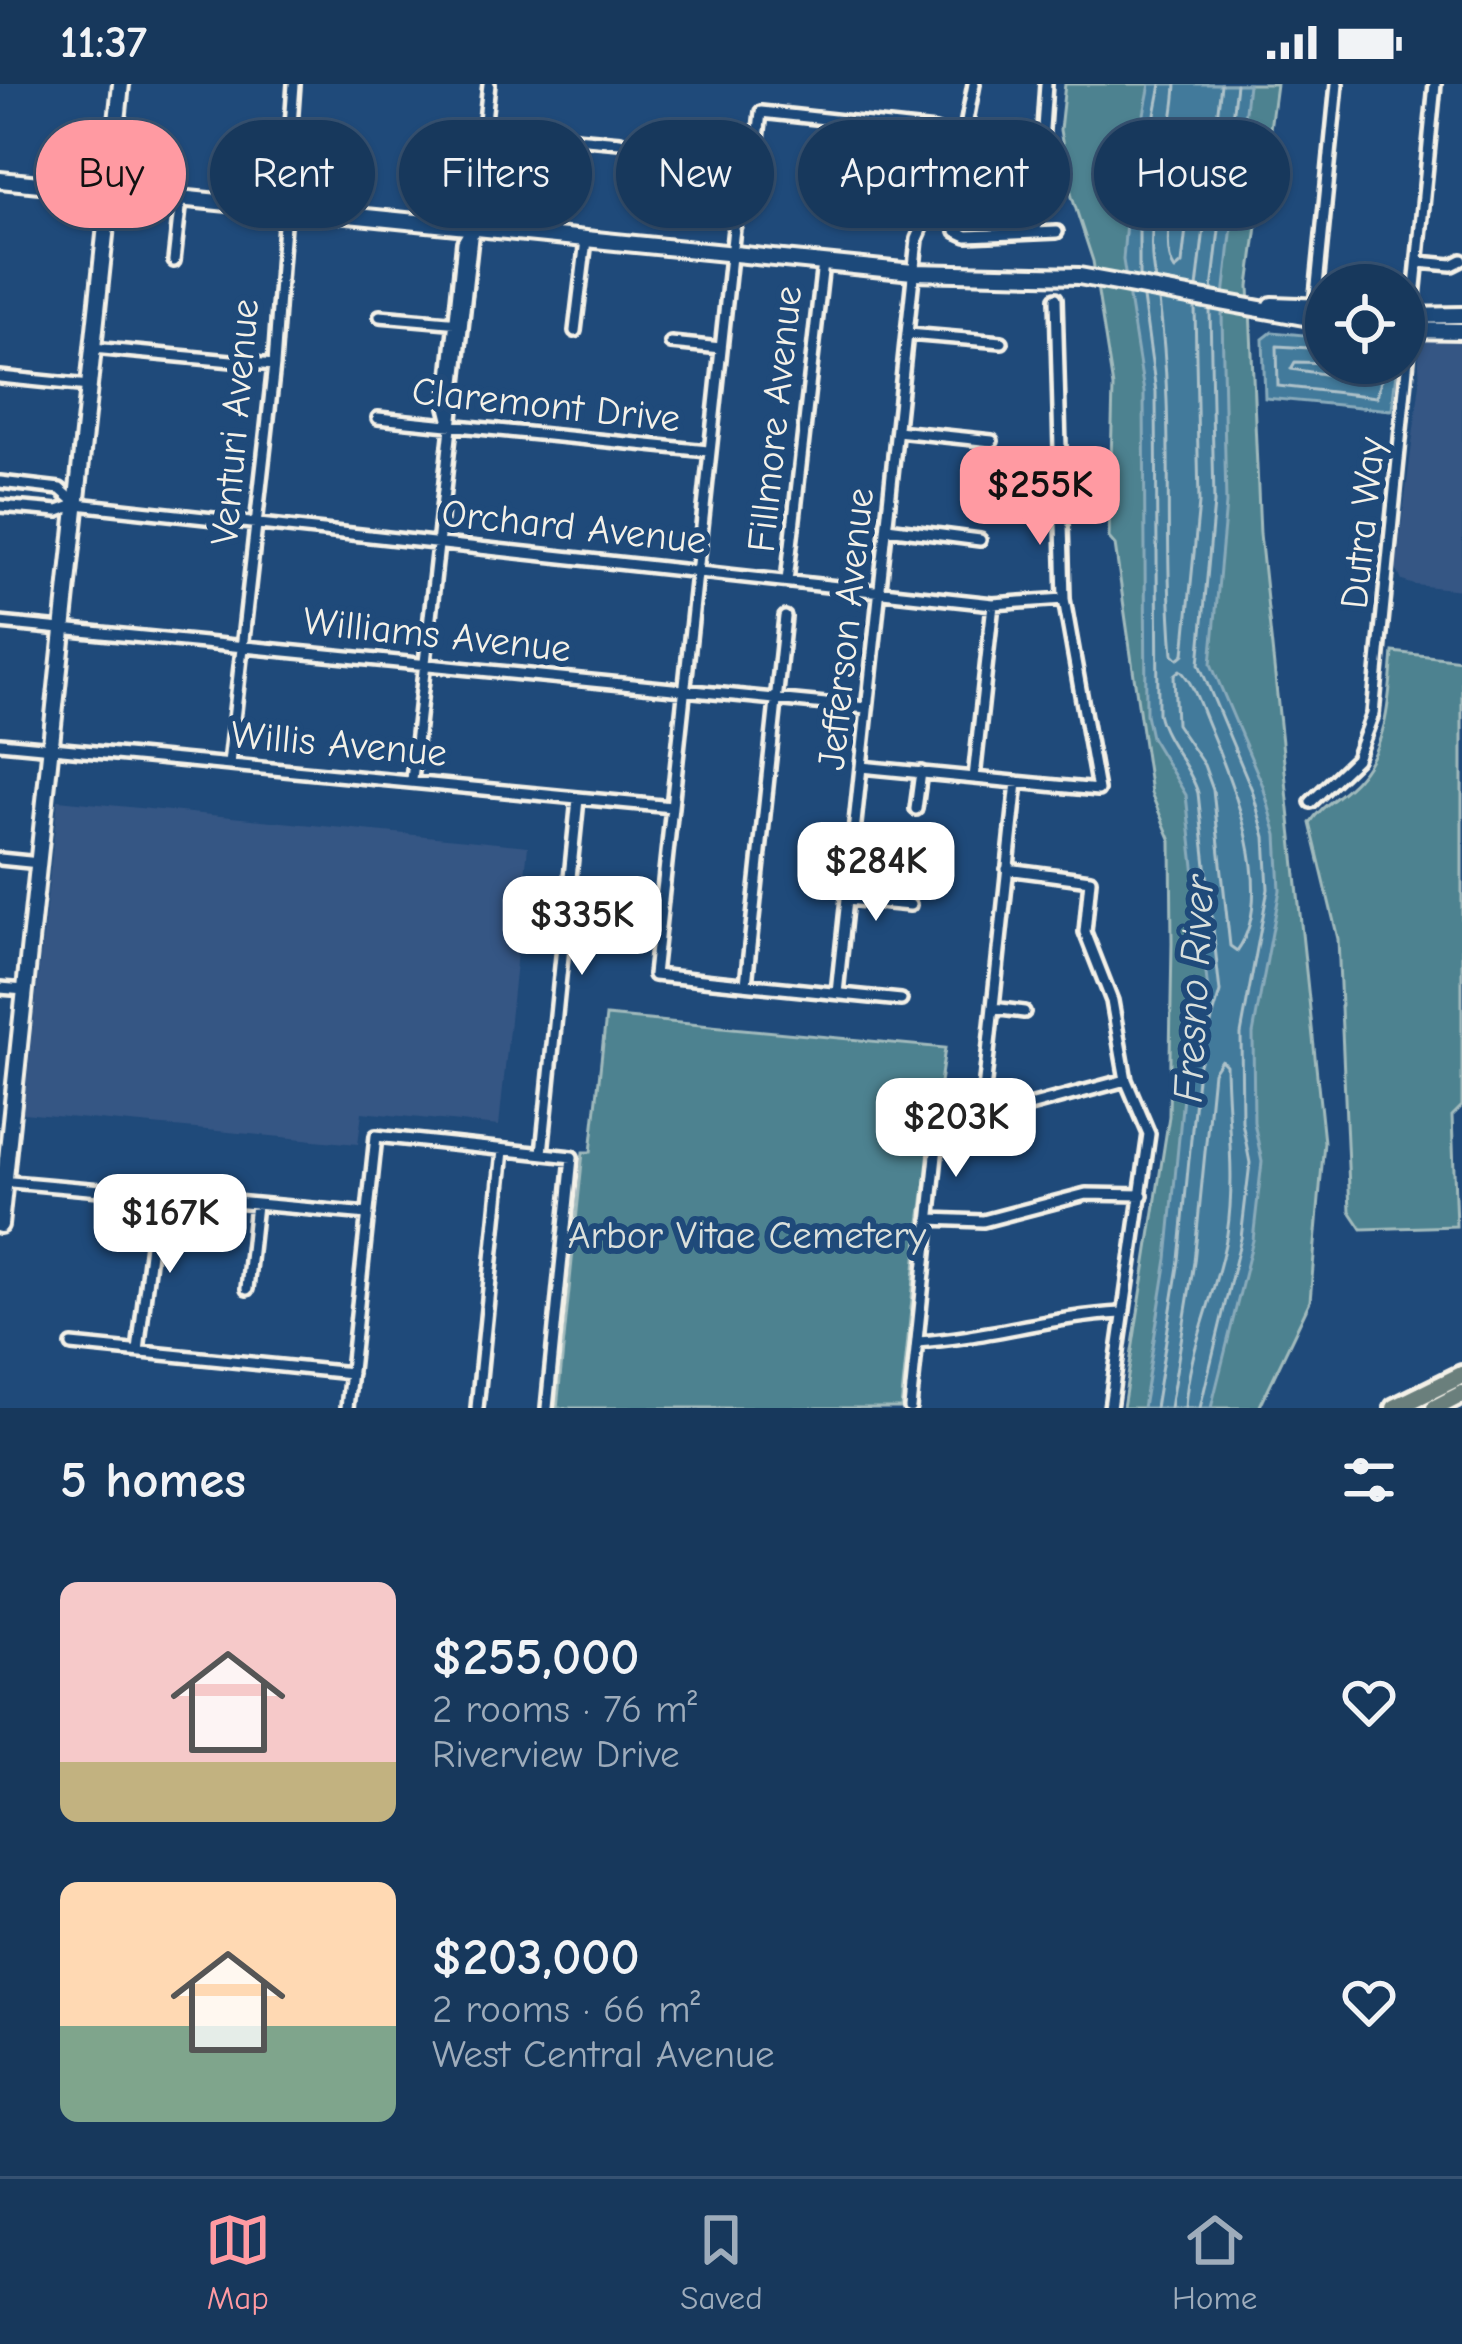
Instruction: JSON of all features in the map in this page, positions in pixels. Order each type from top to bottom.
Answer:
[{"type":"highway","points":[[1395,1408],[1462,1375]]},
{"type":"highway","points":[[1435,1408],[1462,1394]]},
{"type":"street","points":[[117,120],[121,84]]},
{"type":"street","name":"Venturi Avenue","points":[[291,120],[294,84]]},
{"type":"street","points":[[485,120],[488,84]]},
{"type":"street","name":"Jefferson Avenue","points":[[965,120],[974,84]]},
{"type":"street","points":[[1042,120],[1046,84]]},
{"type":"street","points":[[1323,264],[1337,84]]},
{"type":"street","name":"Dutra Way","points":[[1418,262],[1435,84]]},
{"type":"street","points":[[760,120],[761,112],[835,120]]},
{"type":"street","points":[[0,180],[36,184]]},
{"type":"street","points":[[0,1225],[6,1119],[26,990],[105,228]]},
{"type":"street","points":[[174,261],[178,228]]},
{"type":"street","name":"Venturi Avenue","points":[[229,764],[274,365],[281,228]]},
{"type":"street","points":[[412,779],[471,228],[913,272],[1103,279],[1305,316]]},
{"type":"street","points":[[737,228],[708,451],[654,975],[901,1000]]},
{"type":"street","name":"Jefferson Avenue","points":[[836,993],[920,228]]},
{"type":"street","points":[[958,228],[968,236],[1057,232]]},
{"type":"street","points":[[1036,228],[1036,233]]},
{"type":"street","points":[[575,331],[586,240]]},
{"type":"street","points":[[1418,262],[1462,260]]},
{"type":"street","name":"Fillmore Avenue","points":[[788,581],[823,263]]},
{"type":"street","points":[[861,766],[1098,790],[1064,599],[1056,298]]},
{"type":"street","points":[[1261,306],[1305,307]]},
{"type":"street","points":[[1425,321],[1462,315]]},
{"type":"street","points":[[380,316],[460,323]]},
{"type":"street","points":[[1425,326],[1462,331]]},
{"type":"street","points":[[908,334],[1003,342]]},
{"type":"street","points":[[671,343],[721,348]]},
{"type":"street","points":[[93,348],[274,365]]},
{"type":"street","points":[[0,377],[89,386]]},
{"type":"street","name":"Dutra Way","points":[[1311,802],[1357,759],[1373,714],[1403,384]]},
{"type":"street","name":"Claremont Drive","points":[[379,418],[708,451]]},
{"type":"street","points":[[897,431],[992,441]]},
{"type":"street","points":[[0,482],[60,489],[77,504]]},
{"type":"street","points":[[0,506],[58,512],[77,504]]},
{"type":"street","name":"Orchard Avenue","points":[[77,504],[993,604],[1064,599]]},
{"type":"street","points":[[887,528],[980,540]]},
{"type":"street","points":[[974,778],[993,604]]},
{"type":"street","points":[[746,984],[785,616]]},
{"type":"street","name":"Williams Avenue","points":[[0,623],[867,708]]},
{"type":"street","name":"Willis Avenue","points":[[0,743],[672,807]]},
{"type":"street","points":[[916,809],[920,772]]},
{"type":"street","points":[[981,1119],[1017,782]]},
{"type":"street","points":[[542,1153],[578,799]]},
{"type":"street","points":[[0,859],[39,862]]},
{"type":"street","points":[[1007,869],[1090,880],[1085,932],[1112,1001],[1126,1080],[1149,1134],[1110,1408]]},
{"type":"street","points":[[847,899],[910,905]]},
{"type":"street","points":[[0,988],[26,990]]},
{"type":"street","points":[[993,1008],[1024,1012]]},
{"type":"street","points":[[910,1408],[938,1136],[981,1119],[1126,1080]]},
{"type":"street","points":[[347,1408],[376,1136],[572,1157],[547,1408]]},
{"type":"street","points":[[477,1408],[503,1150]]},
{"type":"street","points":[[2,1181],[368,1214]]},
{"type":"street","points":[[929,1219],[983,1221],[1086,1194],[1142,1195]]},
{"type":"street","points":[[138,1352],[158,1195]]},
{"type":"street","points":[[247,1289],[256,1204]]},
{"type":"street","points":[[917,1342],[973,1339],[1079,1315],[1123,1313]]},
{"type":"street","points":[[72,1345],[351,1373]]},
{"type":"shaded area","points":[[1425,338],[1462,341],[1462,590],[1402,581],[1396,568],[1420,384],[1425,384]]},
{"type":"shaded area","points":[[58,800],[528,846],[499,1126],[362,1112],[358,1144],[23,1113]]},
{"type":"green space","points":[[1065,84],[1276,84],[1271,120],[1094,120],[1094,228],[1257,228],[1249,286],[1260,534],[1324,1142],[1310,1301],[1259,1408],[1123,1408],[1169,1116],[1171,841],[1151,793],[1115,545],[1109,538],[1113,387],[1093,261],[1070,186],[1070,120],[1061,120]]},
{"type":"green space","points":[[1393,652],[1462,660],[1462,1106],[1452,1116],[1456,1226],[1362,1229],[1350,1211],[1338,939],[1310,823],[1358,778],[1376,749],[1386,718]]},
{"type":"green space","name":"Arbor Vitae Cemetery","points":[[606,1016],[945,1048],[919,1229],[901,1408],[557,1408],[583,1152],[591,1152]]},
{"type":"water","points":[[1150,84],[1248,84],[1244,120],[1143,120]]},
{"type":"water","points":[[1125,228],[1232,228],[1222,314],[1226,504],[1211,664],[1263,786],[1277,835],[1280,890],[1253,1034],[1254,1122],[1262,1162],[1253,1240],[1211,1408],[1143,1408],[1167,1259],[1186,1066],[1208,991],[1186,795],[1151,737],[1146,714],[1144,392],[1123,260]]},
{"type":"water","points":[[1272,332],[1305,335],[1305,384],[1395,384],[1392,410],[1265,398],[1263,339]]},
{"type":"water label","name":"Fresno River","points":[[1194,989]]}]
